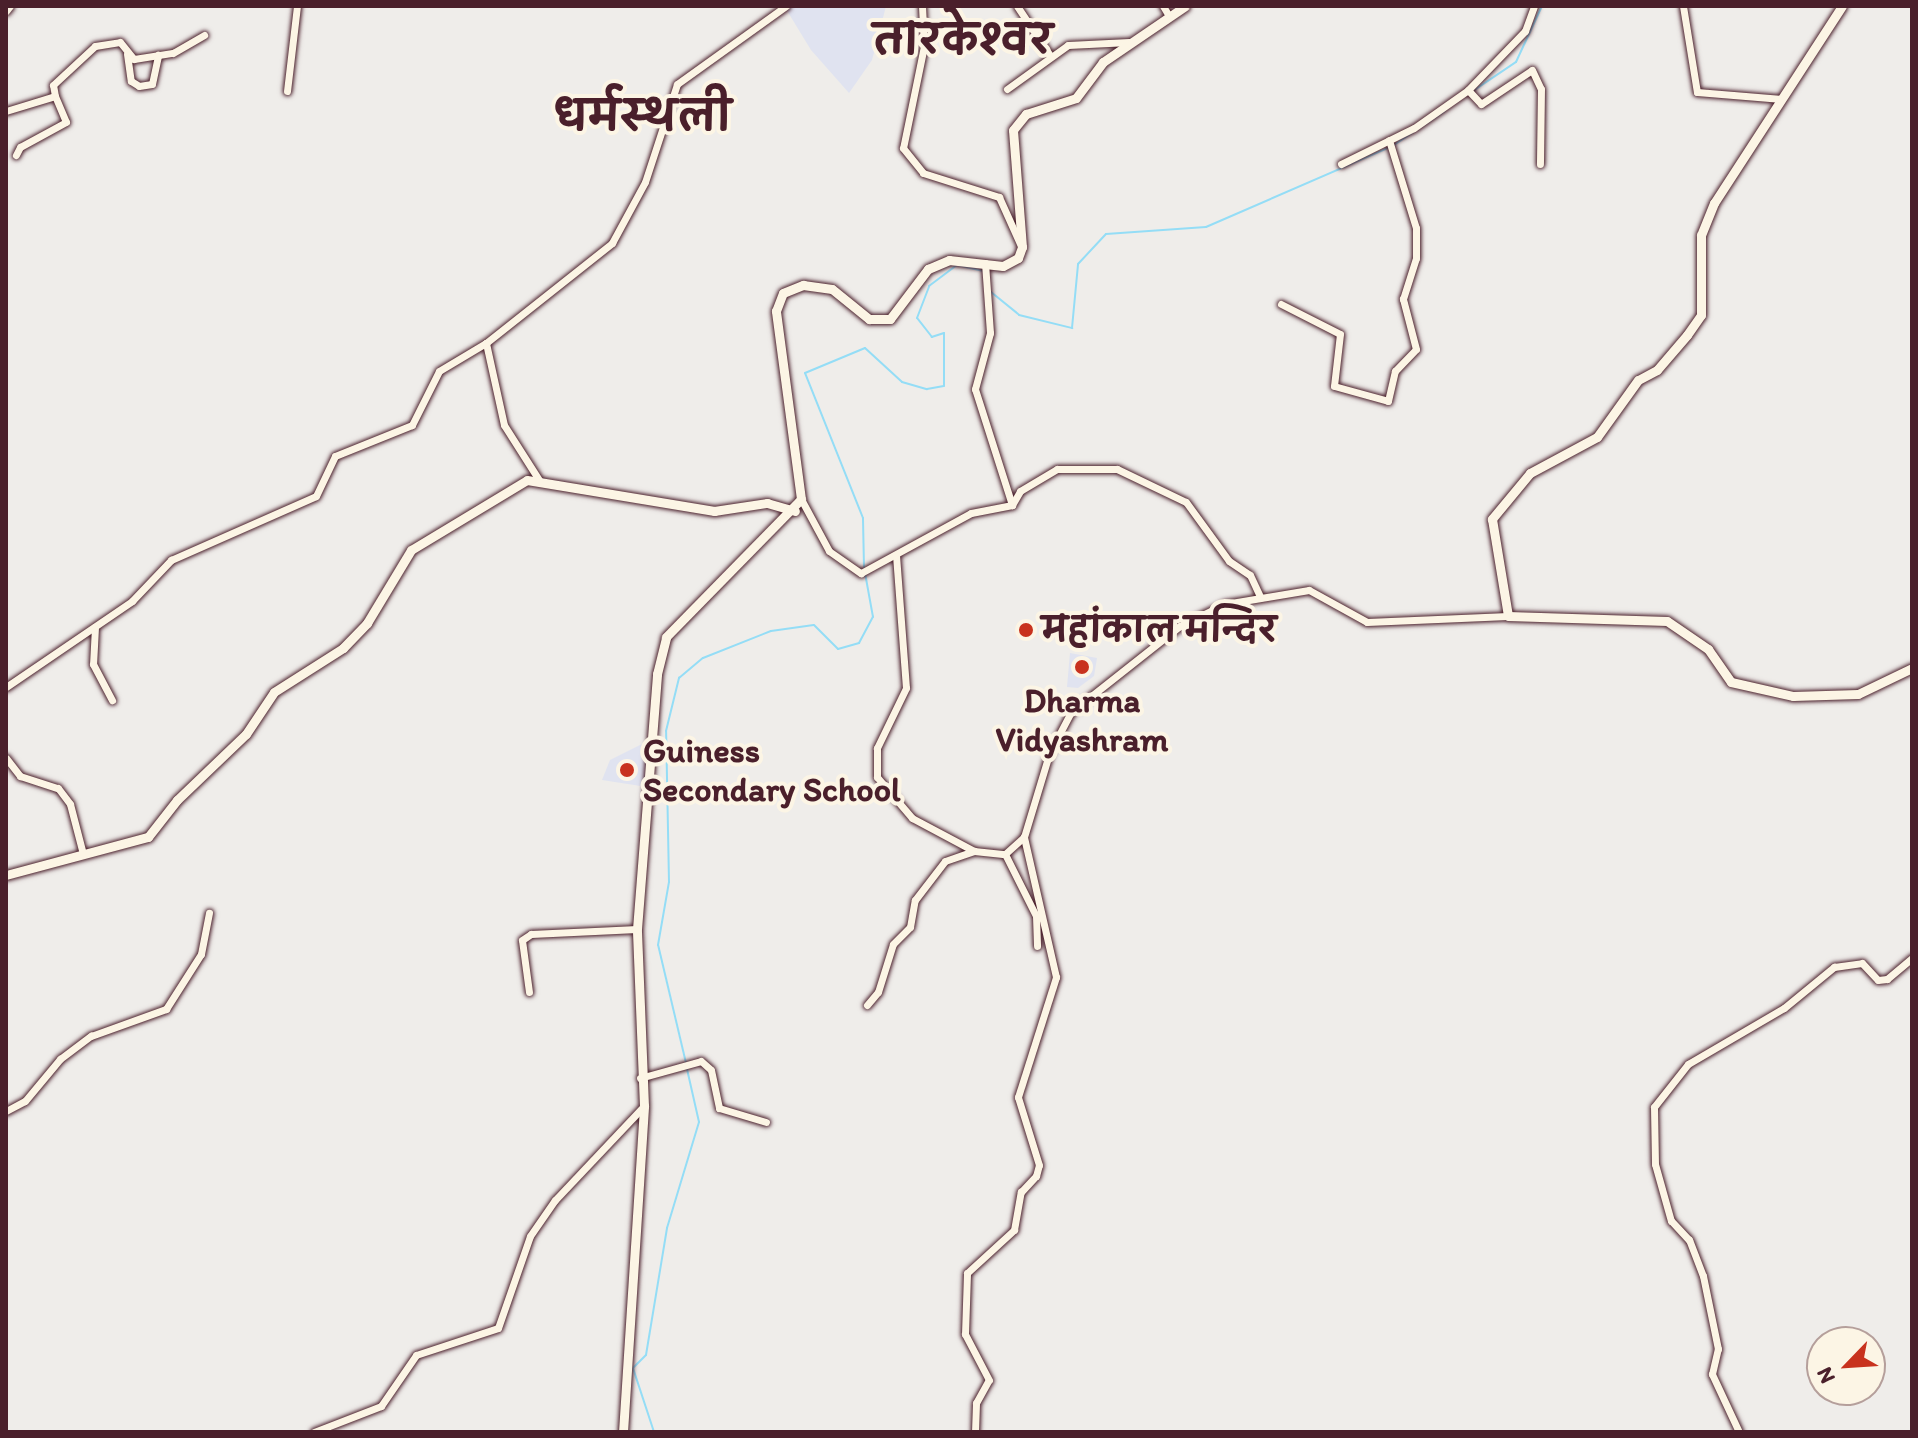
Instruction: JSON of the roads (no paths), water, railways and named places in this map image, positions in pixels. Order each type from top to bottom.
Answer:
[{"type":"street","points":[[6,11],[10,6]]},
{"type":"street","points":[[287,91],[297,6]]},
{"type":"street","points":[[6,687],[132,601],[171,560],[316,496],[335,456],[412,425],[439,371],[486,343],[612,243],[645,182],[677,84],[786,6]]},
{"type":"street","points":[[922,6],[924,46],[903,148],[923,173],[999,197],[1022,247]]},
{"type":"street","points":[[1017,6],[1049,54]]},
{"type":"street","points":[[1163,6],[1169,16]]},
{"type":"street","points":[[1185,6],[1129,42],[1076,98],[1026,114],[1013,130],[1022,247],[1018,258],[1003,266],[949,260],[928,269],[890,319],[869,319],[832,289],[803,285],[783,293],[776,311],[801,499],[829,551],[861,573],[876,569],[971,513],[1012,505],[1020,491],[1057,469],[1117,469],[1186,502],[1229,561],[1250,575],[1260,596]]},
{"type":"street","points":[[1341,164],[1389,140],[1468,90],[1525,31],[1534,6]]},
{"type":"street","points":[[1683,6],[1697,92],[1784,99]]},
{"type":"street","points":[[1508,616],[1492,519],[1499,503],[1530,473],[1597,437],[1638,380],[1657,370],[1701,315],[1698,268],[1706,225],[1842,6]]},
{"type":"street","points":[[127,54],[158,55],[204,35]]},
{"type":"street","points":[[1007,89],[1049,54],[1085,40],[1129,42]]},
{"type":"street","points":[[16,155],[27,142],[65,126],[53,85],[95,46],[120,42],[127,54],[131,81],[139,86],[152,84],[158,55]]},
{"type":"street","points":[[1468,90],[1476,103],[1532,70],[1541,89],[1540,164]]},
{"type":"street","points":[[6,111],[55,96]]},
{"type":"street","points":[[1281,304],[1340,334],[1334,386],[1388,401],[1395,371],[1416,349],[1403,299],[1416,258],[1416,228],[1389,140]]},
{"type":"street","points":[[985,266],[983,284],[990,333],[975,389],[1012,505]]},
{"type":"street","points":[[486,343],[504,425],[539,480]]},
{"type":"street","points":[[6,875],[148,837],[177,800],[246,734],[274,692],[343,648],[367,623],[411,550],[481,512],[503,492],[539,480],[714,511],[767,503],[795,511]]},
{"type":"street","points":[[623,1432],[644,1106],[638,1079],[637,929],[660,655],[666,637],[795,511],[801,499]]},
{"type":"street","points":[[896,555],[906,688],[877,748],[877,777],[912,818],[974,851],[1005,854],[1024,837]]},
{"type":"street","points":[[975,1432],[976,1403],[989,1380],[965,1334],[967,1273],[1014,1230],[1021,1192],[1036,1176],[1039,1165],[1018,1097],[1056,977],[1024,837],[1049,754],[1071,712],[1180,626],[1225,604],[1309,590],[1367,622],[1508,616],[1583,617],[1675,624],[1708,649],[1731,682],[1793,696],[1858,694],[1912,668]]},
{"type":"street","points":[[95,627],[93,664],[112,700]]},
{"type":"street","points":[[6,758],[20,776],[58,788],[70,804],[83,854]]},
{"type":"street","points":[[867,1005],[878,992],[893,944],[910,927],[915,900],[945,861],[974,851]]},
{"type":"street","points":[[1005,854],[1036,916],[1037,946]]},
{"type":"street","points":[[6,1111],[25,1101],[60,1059],[91,1036],[166,1009],[201,954],[209,913]]},
{"type":"street","points":[[529,992],[522,940],[531,934],[637,929]]},
{"type":"street","points":[[1739,1432],[1712,1374],[1718,1349],[1703,1276],[1689,1240],[1671,1221],[1655,1164],[1654,1107],[1688,1064],[1784,1008],[1834,967],[1862,963],[1878,980],[1887,979],[1912,958]]},
{"type":"street","points":[[638,1079],[701,1061],[711,1070],[719,1108],[766,1122]]},
{"type":"street","points":[[314,1432],[381,1406],[418,1354],[498,1328],[530,1236],[555,1200],[644,1106]]},
{"type":"waterway","points":[[1473,91],[1516,62],[1542,6]]},
{"type":"waterway","points":[[1394,145],[1445,111]]},
{"type":"waterway","points":[[991,292],[1019,315],[1072,328],[1078,264],[1106,234],[1206,227],[1388,148]]},
{"type":"waterway","points":[[864,567],[863,518],[805,373],[865,348],[902,382],[927,389],[944,386],[944,333],[932,337],[917,318],[929,286],[957,265],[982,271]]},
{"type":"waterway","points":[[686,1063],[658,945],[669,882],[666,731],[679,678],[703,658],[771,631],[814,625],[838,649],[859,643],[873,617],[865,573]]},
{"type":"waterway","points":[[654,1432],[633,1368],[646,1355],[667,1228],[699,1122],[687,1069]]},
{"type":"place","name":"महांकाल मन्दिर","points":[[1026,630]]},
{"type":"place","name":"Dharma Vidyashram","points":[[1082,667]]},
{"type":"place","name":"Guiness Secondary School","points":[[627,770]]},
{"type":"district","name":"तारकेश्वर","points":[[963,40]]},
{"type":"district","name":"धर्मस्थली","points":[[642,116]]}]
